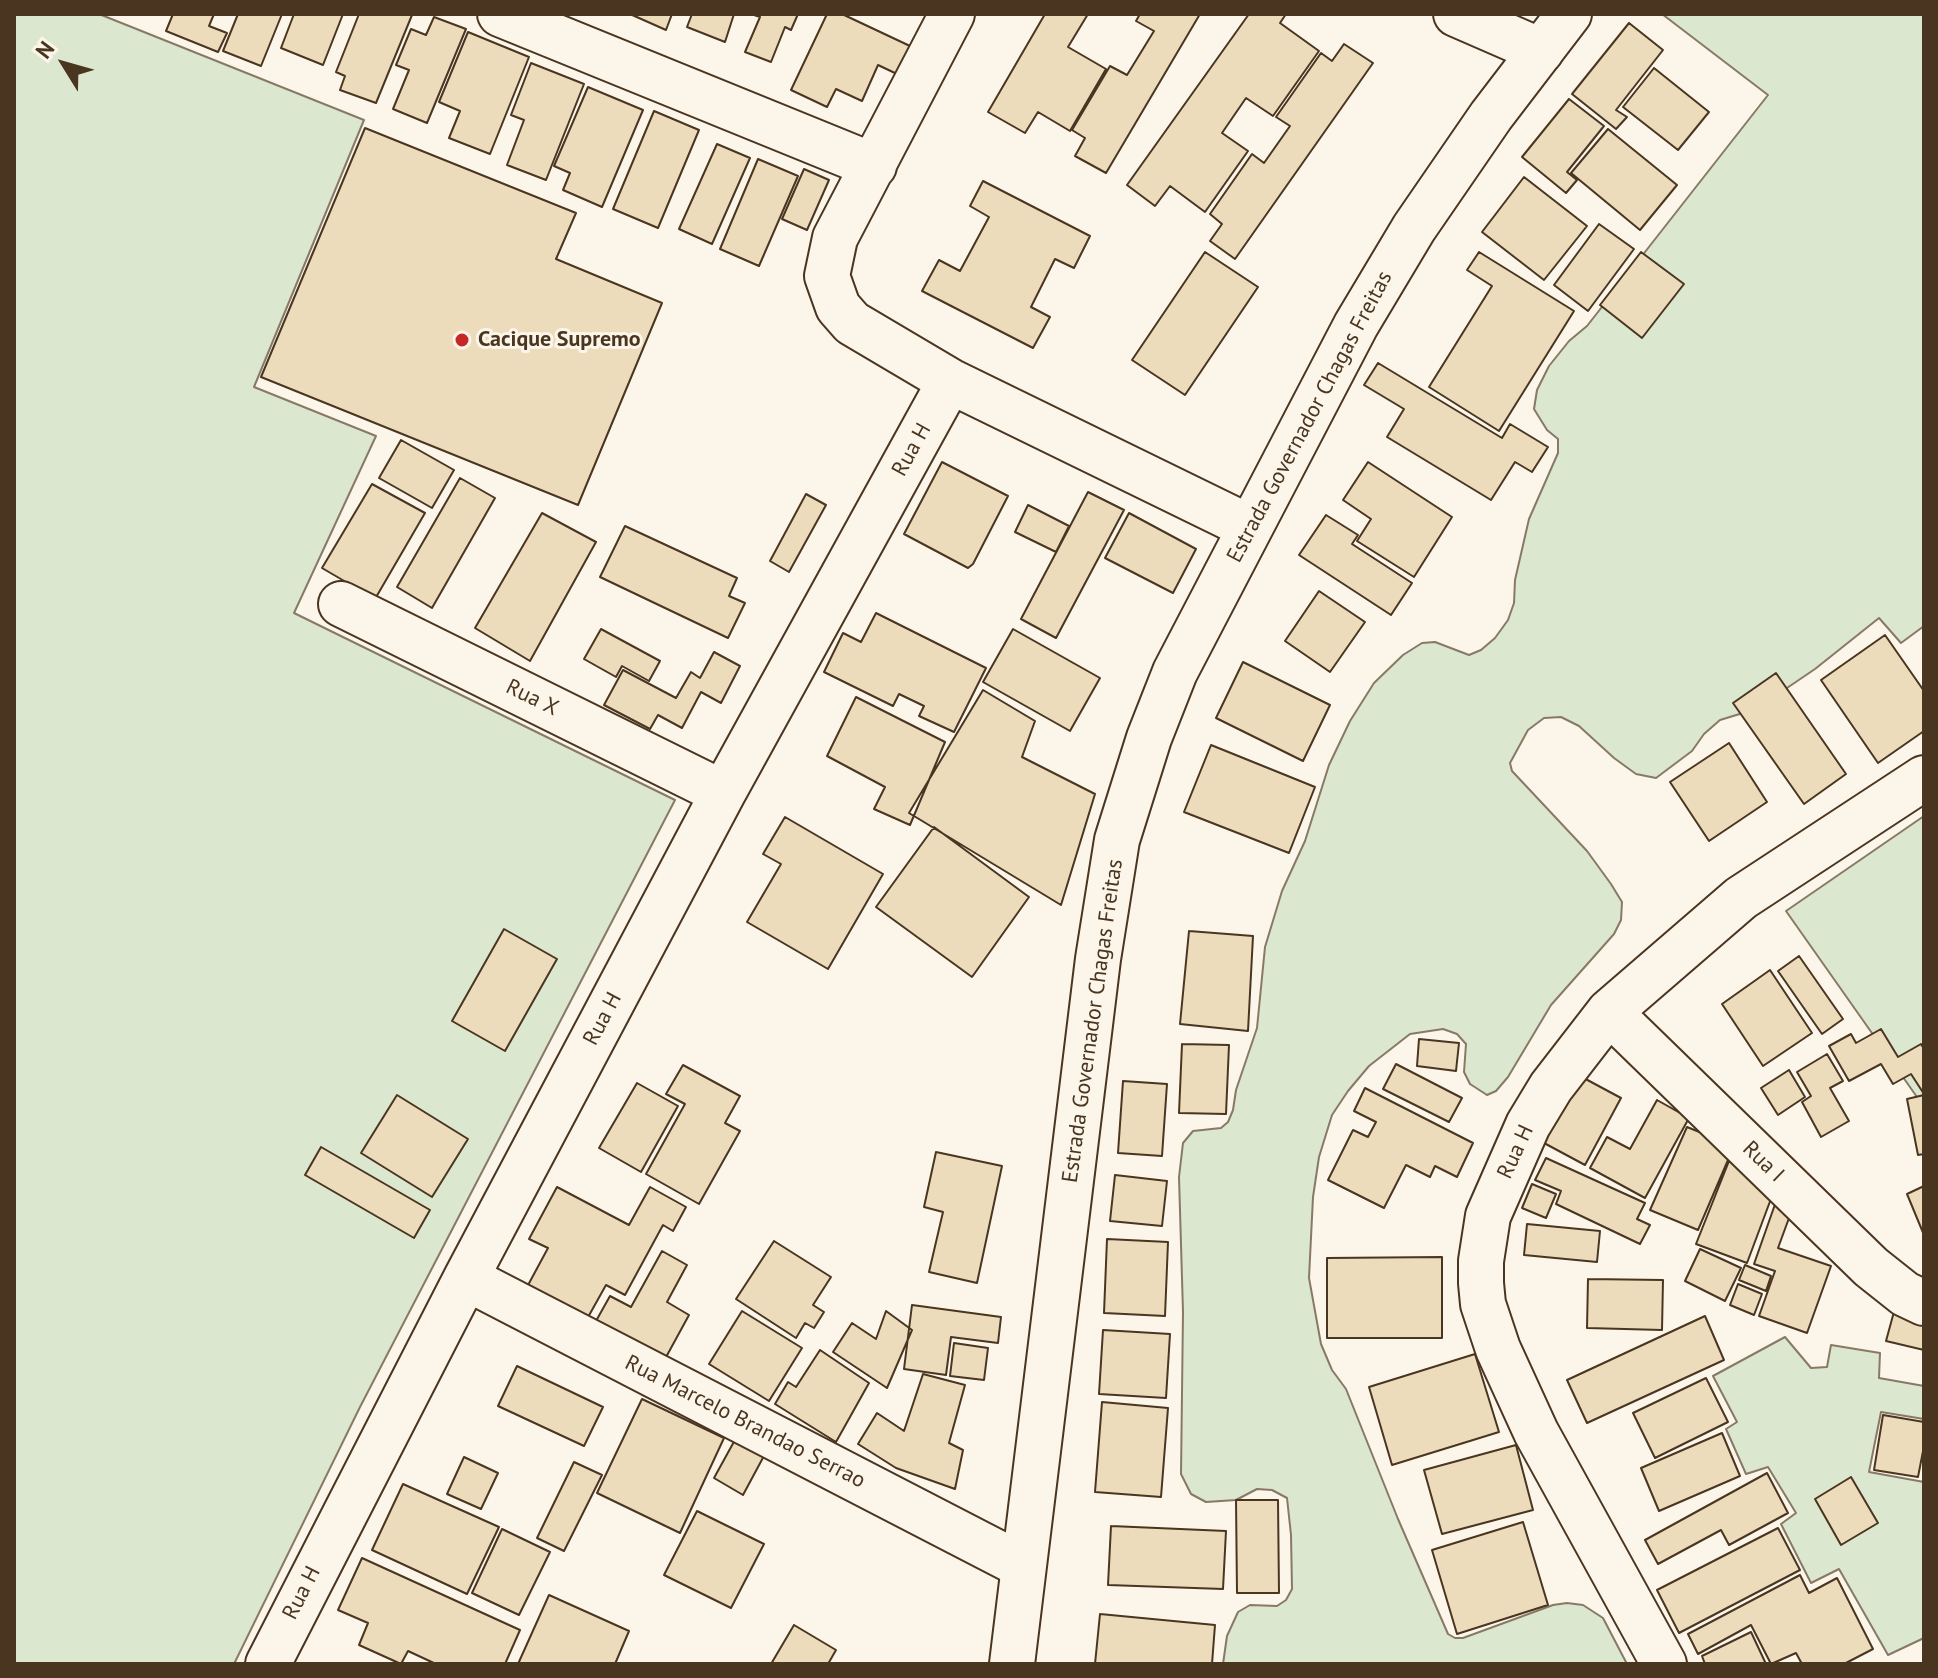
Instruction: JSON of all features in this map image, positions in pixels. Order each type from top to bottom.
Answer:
[{"type":"street","points":[[500,14],[874,166]]},
{"type":"street","points":[[952,14],[835,238],[827,276],[838,307],[852,323],[950,381],[1249,527]]},
{"type":"street","points":[[1456,14],[1541,51]]},
{"type":"street","name":"Estrada Governador Chagas Freitas","points":[[1012,1664],[1098,959],[1117,840],[1149,738],[1175,672],[1356,325],[1414,228],[1569,14]]},
{"type":"street","name":"Rua H","points":[[284,1658],[466,1278],[723,793],[950,381]]},
{"type":"street","name":"Rua X","points":[[341,604],[723,793]]},
{"type":"street","name":"Rua H","points":[[1664,1664],[1536,1432],[1494,1337],[1483,1304],[1481,1283],[1488,1216],[1528,1125],[1551,1087],[1609,1012],[1741,898],[1924,778]]},
{"type":"street","name":"Rua I","points":[[1609,1012],[1871,1267],[1905,1294],[1924,1303]]},
{"type":"street","name":"Rua Marcelo Brandao Serrao","points":[[466,1278],[1023,1566]]},
{"type":"green space","points":[[14,14],[99,14],[364,120],[254,387],[376,436],[294,613],[675,800],[360,1407],[234,1664],[14,1664]]},
{"type":"green space","points":[[1662,14],[1924,14],[1924,626],[1901,643],[1879,618],[1815,669],[1756,709],[1720,720],[1704,734],[1692,751],[1656,778],[1636,774],[1579,726],[1561,717],[1544,718],[1528,730],[1510,763],[1512,771],[1587,851],[1622,902],[1621,920],[1614,934],[1551,1005],[1508,1077],[1496,1091],[1487,1095],[1470,1084],[1464,1072],[1466,1044],[1457,1034],[1443,1029],[1410,1034],[1369,1066],[1348,1091],[1332,1115],[1319,1157],[1313,1197],[1309,1278],[1321,1344],[1332,1370],[1346,1389],[1448,1634],[1463,1638],[1553,1605],[1583,1605],[1603,1618],[1627,1664],[1223,1664],[1227,1636],[1238,1612],[1250,1605],[1277,1606],[1286,1600],[1292,1589],[1291,1535],[1287,1498],[1272,1490],[1257,1489],[1236,1500],[1206,1502],[1191,1494],[1181,1474],[1183,1312],[1179,1177],[1183,1143],[1193,1131],[1221,1128],[1228,1122],[1233,1110],[1236,1090],[1257,1028],[1265,947],[1282,891],[1305,841],[1329,765],[1350,721],[1374,683],[1403,655],[1422,643],[1435,642],[1469,655],[1495,638],[1508,620],[1514,603],[1515,580],[1529,519],[1558,453],[1558,439],[1547,430],[1534,409],[1537,390],[1549,366],[1569,341],[1587,326],[1768,95]]},
{"type":"green space","points":[[1924,816],[1924,1107],[1786,911]]},
{"type":"green space","points":[[1785,1337],[1811,1368],[1827,1367],[1831,1345],[1880,1353],[1879,1378],[1924,1386],[1924,1419],[1881,1412],[1869,1472],[1924,1482],[1924,1638],[1888,1655],[1839,1569],[1811,1583],[1781,1524],[1796,1513],[1768,1467],[1746,1474],[1726,1429],[1737,1422],[1713,1376]]},
{"type":"building","points":[[173,14],[214,14],[209,26],[227,33],[218,52],[166,31]]},
{"type":"building","points":[[238,14],[282,14],[261,66],[223,51]]},
{"type":"building","points":[[294,14],[343,14],[323,65],[281,48]]},
{"type":"building","points":[[359,14],[412,15],[376,103],[340,90],[345,76],[336,72]]},
{"type":"building","points":[[630,14],[672,14],[666,30]]},
{"type":"building","points":[[692,14],[734,14],[725,42],[687,27]]},
{"type":"building","points":[[751,14],[798,14],[791,30],[785,27],[771,62],[745,52],[760,17]]},
{"type":"building","points":[[827,14],[842,14],[910,46],[897,74],[878,65],[862,101],[836,89],[827,107],[791,90]]},
{"type":"building","points":[[1045,14],[1088,14],[1068,47],[1106,69],[1070,131],[1038,112],[1025,133],[988,112]]},
{"type":"building","points":[[1140,14],[1200,14],[1106,173],[1075,156],[1085,138],[1072,130],[1110,66],[1127,75],[1154,31],[1136,21]]},
{"type":"building","points":[[1249,14],[1286,14],[1280,23],[1319,51],[1273,116],[1246,98],[1222,133],[1248,151],[1205,212],[1170,186],[1155,206],[1127,185]]},
{"type":"building","points":[[434,17],[466,29],[427,123],[393,109],[409,70],[396,65],[411,29],[426,35]]},
{"type":"building","points":[[1629,23],[1663,50],[1616,110],[1627,117],[1616,129],[1572,94]]},
{"type":"building","points":[[468,32],[529,57],[490,154],[449,138],[460,111],[439,102]]},
{"type":"building","points":[[1344,44],[1373,63],[1235,259],[1210,241],[1222,224],[1210,214],[1252,154],[1264,163],[1290,126],[1276,117],[1321,53],[1332,61]]},
{"type":"building","points":[[531,63],[584,84],[546,180],[507,165],[524,120],[511,115]]},
{"type":"building","points":[[1654,68],[1709,112],[1678,150],[1623,107]]},
{"type":"building","points":[[588,87],[643,110],[602,207],[563,190],[570,173],[554,166]]},
{"type":"building","points":[[1569,99],[1604,126],[1567,172],[1577,180],[1566,193],[1522,157]]},
{"type":"building","points":[[654,111],[699,130],[658,228],[613,209]]},
{"type":"building","name":"Cacique Supremo","points":[[365,128],[576,213],[556,259],[662,303],[578,505],[261,377]]},
{"type":"building","points":[[1608,129],[1677,185],[1640,230],[1571,173]]},
{"type":"building","points":[[717,144],[750,158],[712,244],[679,229]]},
{"type":"building","points":[[758,159],[798,176],[759,266],[720,249]]},
{"type":"building","points":[[804,169],[829,180],[807,230],[782,219]]},
{"type":"building","points":[[1524,177],[1587,226],[1544,280],[1482,232]]},
{"type":"building","points":[[983,181],[1090,236],[1074,268],[1055,259],[1031,307],[1050,317],[1033,348],[922,291],[939,260],[960,271],[989,217],[970,206]]},
{"type":"building","points":[[1599,224],[1634,249],[1588,311],[1554,285]]},
{"type":"building","points":[[1205,252],[1258,287],[1185,395],[1132,360]]},
{"type":"building","points":[[1479,252],[1574,311],[1499,431],[1429,387],[1492,286],[1467,270]]},
{"type":"building","points":[[1641,252],[1684,284],[1642,338],[1600,305]]},
{"type":"building","points":[[1378,363],[1502,438],[1510,424],[1548,447],[1532,472],[1515,462],[1491,500],[1387,437],[1404,409],[1364,385]]},
{"type":"building","points":[[401,440],[454,470],[432,508],[379,478]]},
{"type":"building","points":[[942,462],[1008,496],[973,564],[968,568],[904,534]]},
{"type":"building","points":[[1368,462],[1452,517],[1414,577],[1357,541],[1371,519],[1343,500]]},
{"type":"building","points":[[460,478],[495,498],[432,608],[397,587]]},
{"type":"building","points":[[372,484],[425,513],[375,599],[322,568]]},
{"type":"building","points":[[1088,492],[1124,510],[1056,638],[1021,619]]},
{"type":"building","points":[[806,494],[826,505],[789,572],[770,561]]},
{"type":"building","points":[[1028,505],[1069,526],[1056,552],[1015,532]]},
{"type":"building","points":[[542,513],[596,542],[530,661],[475,628]]},
{"type":"building","points":[[1129,513],[1196,549],[1173,593],[1105,558]]},
{"type":"building","points":[[1326,515],[1358,535],[1352,544],[1412,583],[1391,615],[1299,555]]},
{"type":"building","points":[[625,526],[737,578],[729,596],[745,603],[728,638],[600,577]]},
{"type":"building","points":[[1319,591],[1365,622],[1330,672],[1285,641]]},
{"type":"building","points":[[876,613],[986,668],[954,732],[919,716],[924,706],[899,694],[893,706],[824,672],[843,633],[861,642]]},
{"type":"building","points":[[601,629],[660,661],[649,681],[622,666],[616,677],[584,659]]},
{"type":"building","points":[[1013,629],[1100,678],[1070,731],[983,682]]},
{"type":"building","points":[[1885,635],[1924,691],[1924,731],[1878,763],[1821,680]]},
{"type":"building","points":[[714,652],[740,666],[721,703],[701,692],[682,728],[658,715],[650,729],[604,705],[623,670],[676,698],[691,672],[700,678]]},
{"type":"building","points":[[1243,662],[1330,705],[1303,761],[1216,718]]},
{"type":"building","points":[[1776,673],[1846,774],[1804,804],[1733,703]]},
{"type":"building","points":[[983,690],[1035,721],[1022,757],[1095,794],[1061,905],[909,813]]},
{"type":"building","points":[[856,697],[945,742],[910,825],[874,809],[885,787],[827,756]]},
{"type":"building","points":[[1729,743],[1767,802],[1709,841],[1670,782]]},
{"type":"building","points":[[1211,745],[1315,787],[1289,853],[1184,812]]},
{"type":"building","points":[[785,817],[883,874],[828,969],[747,922],[781,864],[763,854]]},
{"type":"building","points":[[934,827],[1029,897],[972,977],[876,907]]},
{"type":"building","points":[[504,929],[557,959],[505,1051],[452,1021]]},
{"type":"building","points":[[1189,931],[1253,936],[1248,1031],[1180,1024]]},
{"type":"building","points":[[1799,956],[1843,1019],[1822,1034],[1778,971]]},
{"type":"building","points":[[1770,970],[1812,1033],[1763,1066],[1722,1004]]},
{"type":"building","points":[[1881,1029],[1898,1057],[1921,1044],[1924,1049],[1924,1094],[1911,1074],[1893,1084],[1881,1064],[1849,1081],[1829,1046],[1851,1034],[1856,1043]]},
{"type":"building","points":[[1419,1039],[1459,1043],[1456,1071],[1417,1066]]},
{"type":"building","points":[[1182,1044],[1229,1045],[1226,1114],[1179,1113]]},
{"type":"building","points":[[1827,1054],[1843,1081],[1830,1088],[1849,1121],[1821,1137],[1802,1102],[1811,1096],[1797,1072]]},
{"type":"building","points":[[1396,1064],[1462,1098],[1449,1122],[1383,1089]]},
{"type":"building","points":[[683,1065],[740,1096],[725,1123],[740,1131],[699,1204],[646,1174],[685,1104],[666,1094]]},
{"type":"building","points":[[1789,1070],[1805,1097],[1778,1115],[1761,1088]]},
{"type":"building","points":[[1580,1076],[1621,1098],[1585,1165],[1544,1143]]},
{"type":"building","points":[[1123,1081],[1167,1084],[1162,1156],[1118,1153]]},
{"type":"building","points":[[637,1083],[678,1106],[641,1172],[599,1148]]},
{"type":"building","points":[[1365,1088],[1473,1143],[1457,1177],[1435,1166],[1430,1177],[1406,1165],[1384,1208],[1328,1180],[1353,1130],[1368,1137],[1376,1122],[1354,1111]]},
{"type":"building","points":[[397,1095],[468,1139],[432,1197],[361,1153]]},
{"type":"building","points":[[1924,1095],[1924,1154],[1918,1155],[1907,1099]]},
{"type":"building","points":[[1657,1100],[1689,1118],[1645,1198],[1590,1168],[1607,1137],[1630,1149]]},
{"type":"building","points":[[1687,1127],[1734,1146],[1698,1230],[1650,1210]]},
{"type":"building","points":[[321,1147],[430,1210],[414,1238],[305,1175]]},
{"type":"building","points":[[936,1152],[1002,1166],[977,1283],[929,1272],[943,1212],[924,1207]]},
{"type":"building","points":[[1546,1158],[1645,1203],[1637,1219],[1650,1225],[1640,1244],[1556,1204],[1561,1191],[1535,1180]]},
{"type":"building","points":[[1729,1161],[1778,1180],[1747,1263],[1696,1244]]},
{"type":"building","points":[[1115,1175],[1167,1181],[1162,1226],[1110,1221]]},
{"type":"building","points":[[1532,1184],[1556,1194],[1546,1218],[1522,1208]]},
{"type":"building","points":[[1924,1186],[1924,1235],[1907,1194]]},
{"type":"building","points":[[557,1187],[629,1225],[650,1187],[686,1207],[673,1231],[663,1225],[625,1295],[606,1285],[587,1319],[527,1287],[548,1248],[529,1239]]},
{"type":"building","points":[[1779,1193],[1796,1199],[1778,1248],[1831,1266],[1807,1333],[1759,1316],[1775,1271],[1754,1264]]},
{"type":"building","points":[[1527,1224],[1600,1231],[1597,1262],[1524,1255]]},
{"type":"building","points":[[1107,1239],[1168,1242],[1165,1316],[1104,1313]]},
{"type":"building","points":[[774,1241],[831,1277],[813,1305],[824,1312],[814,1328],[805,1323],[796,1338],[736,1299]]},
{"type":"building","points":[[1700,1249],[1741,1268],[1725,1301],[1685,1281]]},
{"type":"building","points":[[662,1251],[687,1265],[667,1302],[689,1315],[665,1359],[596,1321],[610,1296],[631,1307]]},
{"type":"building","points":[[1442,1257],[1442,1338],[1327,1338],[1327,1258]]},
{"type":"building","points":[[1745,1265],[1771,1276],[1766,1291],[1739,1280]]},
{"type":"building","points":[[1588,1279],[1663,1280],[1662,1330],[1587,1328]]},
{"type":"building","points":[[1738,1284],[1762,1294],[1754,1315],[1730,1305]]},
{"type":"building","points":[[912,1305],[1001,1317],[998,1343],[951,1337],[946,1375],[904,1369]]},
{"type":"building","points":[[1895,1308],[1924,1315],[1924,1350],[1886,1341]]},
{"type":"building","points":[[742,1311],[802,1348],[769,1401],[709,1364]]},
{"type":"building","points":[[886,1311],[912,1330],[887,1388],[833,1352],[852,1323],[876,1339]]},
{"type":"building","points":[[1705,1316],[1724,1360],[1587,1423],[1567,1380]]},
{"type":"building","points":[[1103,1330],[1170,1334],[1166,1398],[1099,1394]]},
{"type":"building","points":[[954,1343],[988,1348],[984,1380],[950,1376]]},
{"type":"building","points":[[820,1350],[869,1383],[836,1442],[775,1404],[788,1382],[796,1387]]},
{"type":"building","points":[[1475,1354],[1499,1432],[1392,1465],[1369,1387]]},
{"type":"building","points":[[517,1366],[603,1407],[584,1446],[498,1406]]},
{"type":"building","points":[[923,1374],[965,1385],[949,1443],[963,1450],[955,1489],[896,1468],[858,1444],[877,1413],[904,1431]]},
{"type":"building","points":[[1706,1378],[1728,1422],[1655,1458],[1633,1413]]},
{"type":"building","points":[[642,1399],[724,1438],[680,1533],[597,1493]]},
{"type":"building","points":[[1102,1402],[1168,1408],[1161,1497],[1095,1492]]},
{"type":"building","points":[[1883,1415],[1924,1422],[1924,1446],[1918,1477],[1874,1470]]},
{"type":"building","points":[[1722,1433],[1740,1476],[1659,1511],[1641,1468]]},
{"type":"building","points":[[736,1438],[765,1454],[743,1495],[714,1478]]},
{"type":"building","points":[[1516,1445],[1533,1510],[1442,1534],[1424,1470]]},
{"type":"building","points":[[464,1457],[498,1473],[481,1509],[447,1494]]},
{"type":"building","points":[[574,1462],[602,1475],[564,1551],[537,1538]]},
{"type":"building","points":[[1767,1473],[1788,1513],[1729,1545],[1721,1530],[1658,1564],[1645,1540]]},
{"type":"building","points":[[1851,1477],[1878,1523],[1841,1545],[1815,1499]]},
{"type":"building","points":[[403,1484],[499,1527],[467,1594],[372,1550]]},
{"type":"building","points":[[1236,1500],[1278,1500],[1279,1593],[1237,1593]]},
{"type":"building","points":[[697,1511],[764,1544],[731,1608],[664,1575]]},
{"type":"building","points":[[1523,1522],[1548,1605],[1457,1634],[1432,1550]]},
{"type":"building","points":[[1111,1526],[1226,1531],[1223,1589],[1108,1585]]},
{"type":"building","points":[[1778,1528],[1800,1570],[1679,1633],[1657,1590]]},
{"type":"building","points":[[502,1529],[550,1552],[519,1615],[472,1593]]},
{"type":"building","points":[[362,1558],[520,1630],[505,1664],[436,1664],[408,1651],[401,1664],[359,1645],[368,1623],[338,1610]]},
{"type":"building","points":[[1800,1575],[1809,1593],[1837,1578],[1873,1649],[1844,1664],[1802,1664],[1796,1653],[1771,1664],[1751,1625],[1698,1654],[1688,1634]]},
{"type":"building","points":[[549,1595],[629,1631],[615,1664],[518,1664]]},
{"type":"building","points":[[1100,1614],[1215,1625],[1212,1664],[1095,1664]]},
{"type":"building","points":[[794,1625],[836,1650],[828,1664],[771,1664]]},
{"type":"building","points":[[1751,1632],[1766,1664],[1705,1664],[1702,1656]]},
{"type":"place","name":"Cacique Supremo","points":[[462,340]]}]
